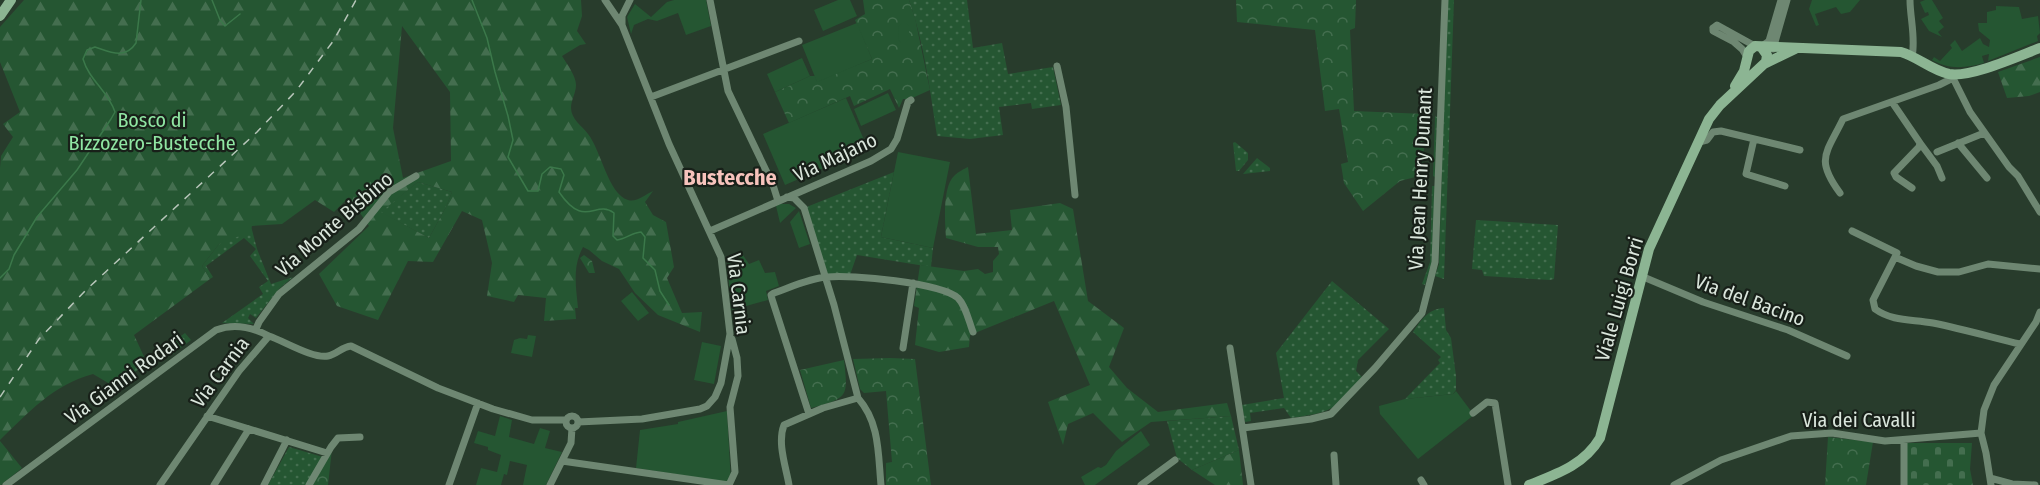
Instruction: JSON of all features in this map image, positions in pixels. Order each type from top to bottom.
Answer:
[{"type":"main road","points":[[0,16],[10,0]]},
{"type":"main road","points":[[1759,47],[1767,55],[1764,63],[1752,65],[1747,59],[1749,51],[1759,47]]},
{"type":"main road","name":"Viale Luigi Borri","points":[[1759,47],[1894,52],[1912,56],[1933,68],[1954,74]]},
{"type":"main road","name":"Viale Luigi Borri","points":[[1727,98],[1764,63],[1801,47]]},
{"type":"main road","points":[[1954,74],[1984,69],[2040,48]]},
{"type":"main road","name":"Viale Luigi Borri","points":[[1529,485],[1557,480],[1581,461],[1600,438],[1649,249],[1709,119],[1737,84],[1747,59]]},
{"type":"street","name":"Via Carnia","points":[[578,422],[642,418],[707,406],[715,397],[721,383],[730,334],[721,257],[669,144],[622,24],[605,0]]},
{"type":"street","points":[[622,24],[622,16],[630,0]]},
{"type":"street","points":[[710,0],[728,92],[773,185],[778,201]]},
{"type":"street","name":"Via Jean Henry Dunant","points":[[1242,428],[1311,419],[1331,414],[1375,368],[1422,313],[1435,262],[1445,0]]},
{"type":"street","points":[[1747,59],[1742,49],[1734,42],[1713,31],[1714,26],[1717,25],[1759,47],[1769,41],[1781,0]]},
{"type":"street","points":[[1764,63],[1774,47],[1787,0]]},
{"type":"street","points":[[1912,56],[1914,46],[1910,2],[1919,0]]},
{"type":"street","points":[[651,97],[799,41]]},
{"type":"street","points":[[1057,66],[1066,107],[1075,195]]},
{"type":"street","points":[[1840,193],[1826,172],[1825,163],[1827,153],[1843,119],[1949,80],[1954,74],[1966,104],[1984,133],[2018,176],[2040,212]]},
{"type":"street","name":"Via Majano","points":[[710,231],[871,161],[891,149],[897,139],[908,102],[911,100]]},
{"type":"street","points":[[1892,102],[1937,166],[1942,178]]},
{"type":"street","points":[[1699,142],[1707,140],[1715,131],[1800,150]]},
{"type":"street","points":[[1937,152],[1984,133]]},
{"type":"street","points":[[1754,139],[1746,174],[1785,186]]},
{"type":"street","points":[[1912,188],[1894,173],[1920,143]]},
{"type":"street","points":[[1958,143],[1987,178]]},
{"type":"street","name":"Via Monte Bisbino","points":[[256,329],[279,294],[359,229],[390,192],[416,176]]},
{"type":"street","points":[[788,197],[794,198],[804,208],[858,398],[866,407],[875,429],[880,485]]},
{"type":"street","points":[[1851,231],[1897,252],[1873,300],[1875,309],[1883,315],[1897,320],[1932,323],[2020,344]]},
{"type":"street","points":[[1895,257],[1938,272],[1959,272],[1988,264],[2040,269]]},
{"type":"street","points":[[809,414],[771,295],[825,277],[846,276],[913,283],[944,291],[958,298],[973,332]]},
{"type":"street","name":"Via del Bacino","points":[[1641,276],[1703,303],[1788,330],[1847,356]]},
{"type":"street","points":[[903,348],[913,283]]},
{"type":"street","points":[[2035,485],[1990,482],[1981,423],[1994,385],[2020,344],[2038,324],[2040,312]]},
{"type":"street","name":"Via Gianni Rodari","points":[[6,485],[216,330],[226,326],[256,329],[269,336]]},
{"type":"street","points":[[562,461],[729,485],[735,472],[730,407],[738,376],[737,358],[730,334]]},
{"type":"street","name":"Via Carnia","points":[[160,485],[239,370],[269,336],[310,354],[321,356],[329,356],[351,346],[438,388],[478,404],[532,420],[566,420]]},
{"type":"street","points":[[1230,348],[1251,485]]},
{"type":"street","points":[[789,485],[781,432],[784,425],[858,398]]},
{"type":"street","points":[[1473,413],[1487,402],[1495,403],[1508,485]]},
{"type":"street","points":[[449,485],[478,404]]},
{"type":"street","points":[[207,416],[327,453]]},
{"type":"street","points":[[574,416],[578,422],[572,428],[567,425],[566,420],[574,416]]},
{"type":"street","points":[[550,485],[571,443],[572,428]]},
{"type":"street","points":[[214,485],[249,429]]},
{"type":"street","name":"Via dei Cavalli","points":[[1674,485],[1721,460],[1791,436],[1832,433],[1885,441],[1981,433]]},
{"type":"street","points":[[309,485],[338,438],[360,437]]},
{"type":"street","points":[[264,485],[287,440]]},
{"type":"street","points":[[1904,440],[1905,485]]},
{"type":"street","points":[[1334,455],[1336,485]]},
{"type":"street","points":[[1141,485],[1175,460]]},
{"type":"green space","name":"Bosco di Bizzozero-Bustecche","points":[[24,0],[581,0],[582,16],[577,31],[586,44],[562,56],[576,81],[571,112],[593,141],[610,181],[621,196],[631,201],[653,191],[645,202],[653,215],[666,222],[674,267],[667,278],[682,313],[702,312],[700,332],[658,315],[635,293],[619,269],[602,261],[583,247],[576,270],[578,308],[575,308],[576,319],[544,321],[546,298],[518,295],[514,302],[487,296],[492,263],[482,220],[462,211],[433,262],[408,261],[378,320],[337,306],[319,274],[369,226],[349,197],[334,212],[315,200],[282,224],[252,226],[250,232],[219,244],[202,266],[210,279],[134,335],[147,363],[115,387],[93,374],[66,385],[42,401],[0,440],[0,168],[1,156],[13,137],[3,124],[20,112],[0,62],[0,27]],"holes":[[[402,26],[450,92],[451,161],[403,178],[393,128]],[[418,182],[452,192],[429,238],[381,212]]]},
{"type":"green space","points":[[706,0],[711,26],[686,35],[678,13],[657,21],[648,19],[634,25],[631,34],[627,17],[635,4],[651,17],[667,2]]},
{"type":"green space","points":[[838,0],[850,0],[857,16],[823,31],[814,10]]},
{"type":"green space","points":[[863,0],[909,0],[930,90],[910,99],[903,99],[899,108],[890,89],[854,106],[850,96],[789,123],[775,92],[810,76],[815,76],[817,81],[872,59],[855,20],[865,14]]},
{"type":"green space","points":[[909,0],[967,0],[973,48],[1002,43],[1008,74],[1053,67],[1061,105],[1032,109],[1031,103],[999,107],[1003,135],[970,139],[937,136],[923,50]]},
{"type":"green space","points":[[1236,0],[1356,0],[1355,28],[1350,30],[1354,111],[1425,114],[1423,175],[1400,181],[1363,211],[1344,183],[1341,164],[1348,162],[1339,109],[1325,111],[1315,30],[1237,22]]},
{"type":"green space","points":[[1447,0],[1454,0],[1444,279],[1435,276],[1439,264]]},
{"type":"green space","points":[[1812,0],[1860,0],[1850,12],[1841,14],[1836,7],[1815,14],[1819,25],[1816,26],[1809,9]]},
{"type":"green space","points":[[1932,0],[1943,18],[1939,21],[1944,27],[1938,32],[1942,37],[1929,31],[1921,19],[1929,15],[1928,12],[1925,13],[1920,2]]},
{"type":"green space","points":[[1996,6],[2019,7],[2022,19],[2038,16],[2040,33],[2037,36],[2038,41],[1988,61],[1989,54],[1982,56],[1984,63],[1971,66],[1951,67],[1932,60],[1934,57],[1940,61],[1952,48],[1950,45],[1955,40],[1962,51],[1980,38],[1983,44],[1989,47],[1990,40],[1979,31],[1978,23],[1987,23],[1987,12],[1996,10]]},
{"type":"green space","points":[[857,23],[872,59],[817,82],[802,45]]},
{"type":"green space","points":[[902,23],[909,26],[909,39],[905,43],[901,43],[898,39],[899,26]]},
{"type":"green space","points":[[2040,57],[2040,92],[2029,96],[2007,98],[1998,72]]},
{"type":"green space","points":[[802,58],[810,76],[775,92],[767,74]]},
{"type":"green space","points":[[888,93],[896,110],[861,126],[854,109]]},
{"type":"green space","points":[[846,98],[868,149],[785,185],[763,134]]},
{"type":"green space","points":[[1435,116],[1437,117],[1435,177],[1433,176]]},
{"type":"green space","points":[[1235,142],[1248,153],[1248,160],[1239,171],[1236,171],[1233,143]]},
{"type":"green space","points":[[898,152],[950,162],[933,248],[881,237]]},
{"type":"green space","points":[[1257,158],[1270,168],[1270,171],[1243,174]]},
{"type":"green space","points":[[968,167],[976,234],[1012,230],[1010,210],[1060,203],[1073,209],[1088,301],[1124,328],[1109,367],[1127,388],[1158,412],[1227,403],[1231,416],[1151,422],[1122,442],[1093,413],[1068,424],[1063,445],[1048,402],[1090,385],[1054,301],[970,335],[969,347],[939,352],[915,345],[919,308],[914,306],[920,265],[964,271],[978,269],[985,274],[993,272],[993,261],[999,254],[998,247],[978,247],[946,238],[945,205],[948,187],[955,175]]},
{"type":"green space","points":[[894,172],[881,237],[933,248],[931,267],[857,255],[850,275],[825,277],[804,208]]},
{"type":"green space","points":[[418,182],[452,192],[429,238],[380,212]]},
{"type":"green space","points":[[1432,186],[1435,186],[1432,262],[1425,285],[1422,284],[1430,262]]},
{"type":"green space","points":[[789,204],[796,208],[780,223],[776,206]]},
{"type":"green space","points":[[799,211],[810,244],[799,248],[790,222]]},
{"type":"green space","points":[[1476,220],[1558,225],[1554,279],[1484,276],[1482,270],[1472,269]]},
{"type":"green space","points":[[251,226],[257,249],[271,284],[293,277],[279,289],[256,318],[250,314],[248,318],[254,324],[222,323],[263,294],[259,287],[268,281],[250,256],[256,249],[244,238],[206,266],[213,277],[210,279],[202,266],[219,244]]},
{"type":"green space","points":[[584,255],[592,261],[595,273],[589,273],[580,258]]},
{"type":"green space","points":[[743,255],[749,264],[759,260],[765,273],[775,272],[779,286],[766,291],[768,300],[732,310],[727,266],[729,261]]},
{"type":"green space","points":[[1332,281],[1389,329],[1358,360],[1356,371],[1362,377],[1339,403],[1325,411],[1291,418],[1284,408],[1250,413],[1251,421],[1245,422],[1242,405],[1284,398],[1276,353]]},
{"type":"green space","points":[[632,292],[649,313],[638,321],[621,301]]},
{"type":"green space","points":[[1444,308],[1446,330],[1451,338],[1456,390],[1453,394],[1405,399],[1440,363],[1438,360],[1441,357],[1413,332],[1429,313]]},
{"type":"green space","points":[[185,333],[191,340],[173,354],[167,346]]},
{"type":"green space","points":[[528,335],[536,336],[532,357],[511,353],[514,340],[527,339]]},
{"type":"green space","points":[[702,342],[721,346],[714,384],[694,380]]},
{"type":"green space","points":[[853,359],[915,359],[931,485],[886,485],[886,463],[892,462],[886,391],[864,393],[860,389]]},
{"type":"green space","points":[[844,360],[846,381],[843,394],[833,401],[811,408],[800,370]]},
{"type":"green space","points":[[1456,391],[1474,415],[1418,459],[1380,414],[1379,406],[1405,399],[1453,394]]},
{"type":"green space","points":[[727,411],[731,483],[636,468],[640,430],[678,424],[678,422]]},
{"type":"green space","points":[[500,416],[512,420],[509,437],[534,444],[540,428],[550,431],[545,448],[562,452],[546,485],[523,485],[527,465],[510,461],[507,475],[504,474],[501,485],[476,485],[481,468],[497,472],[501,455],[488,450],[488,447],[474,443],[478,431],[495,436]]},
{"type":"green space","points":[[1231,416],[1239,450],[1192,470],[1177,458],[1167,421]]},
{"type":"green space","points":[[1141,431],[1150,445],[1095,485],[1085,485],[1081,477],[1106,465],[1116,451]]},
{"type":"green space","points":[[1828,437],[1873,442],[1866,485],[1825,485]]},
{"type":"green space","points":[[0,441],[22,468],[1,485],[0,485]]},
{"type":"green space","points":[[1905,443],[1972,443],[1970,469],[1973,485],[1906,485]]},
{"type":"green space","points":[[289,447],[323,457],[307,485],[268,485]]},
{"type":"green space","points":[[332,449],[328,485],[312,485]]},
{"type":"green space","points":[[1239,450],[1243,485],[1215,485],[1192,470]]},
{"type":"waterway","points":[[0,278],[9,269],[14,255],[37,217],[77,170],[115,112],[83,59],[87,50],[95,47],[117,53],[132,48],[136,43],[141,0]]},
{"type":"waterway","points":[[212,0],[225,26],[240,14]]},
{"type":"waterway","points":[[472,0],[487,38],[508,116],[513,140],[508,157],[528,191],[538,191],[542,174],[550,167],[561,169],[564,175],[559,192],[568,203],[583,212],[601,209],[614,213],[613,236],[617,240],[641,232],[645,237],[643,258],[655,270],[660,291],[669,305]]},
{"type":"railway","points":[[0,397],[39,339],[86,290],[257,132],[296,91],[334,40],[356,0]]},
{"type":"district","name":"Bustecche","points":[[730,177]]}]
